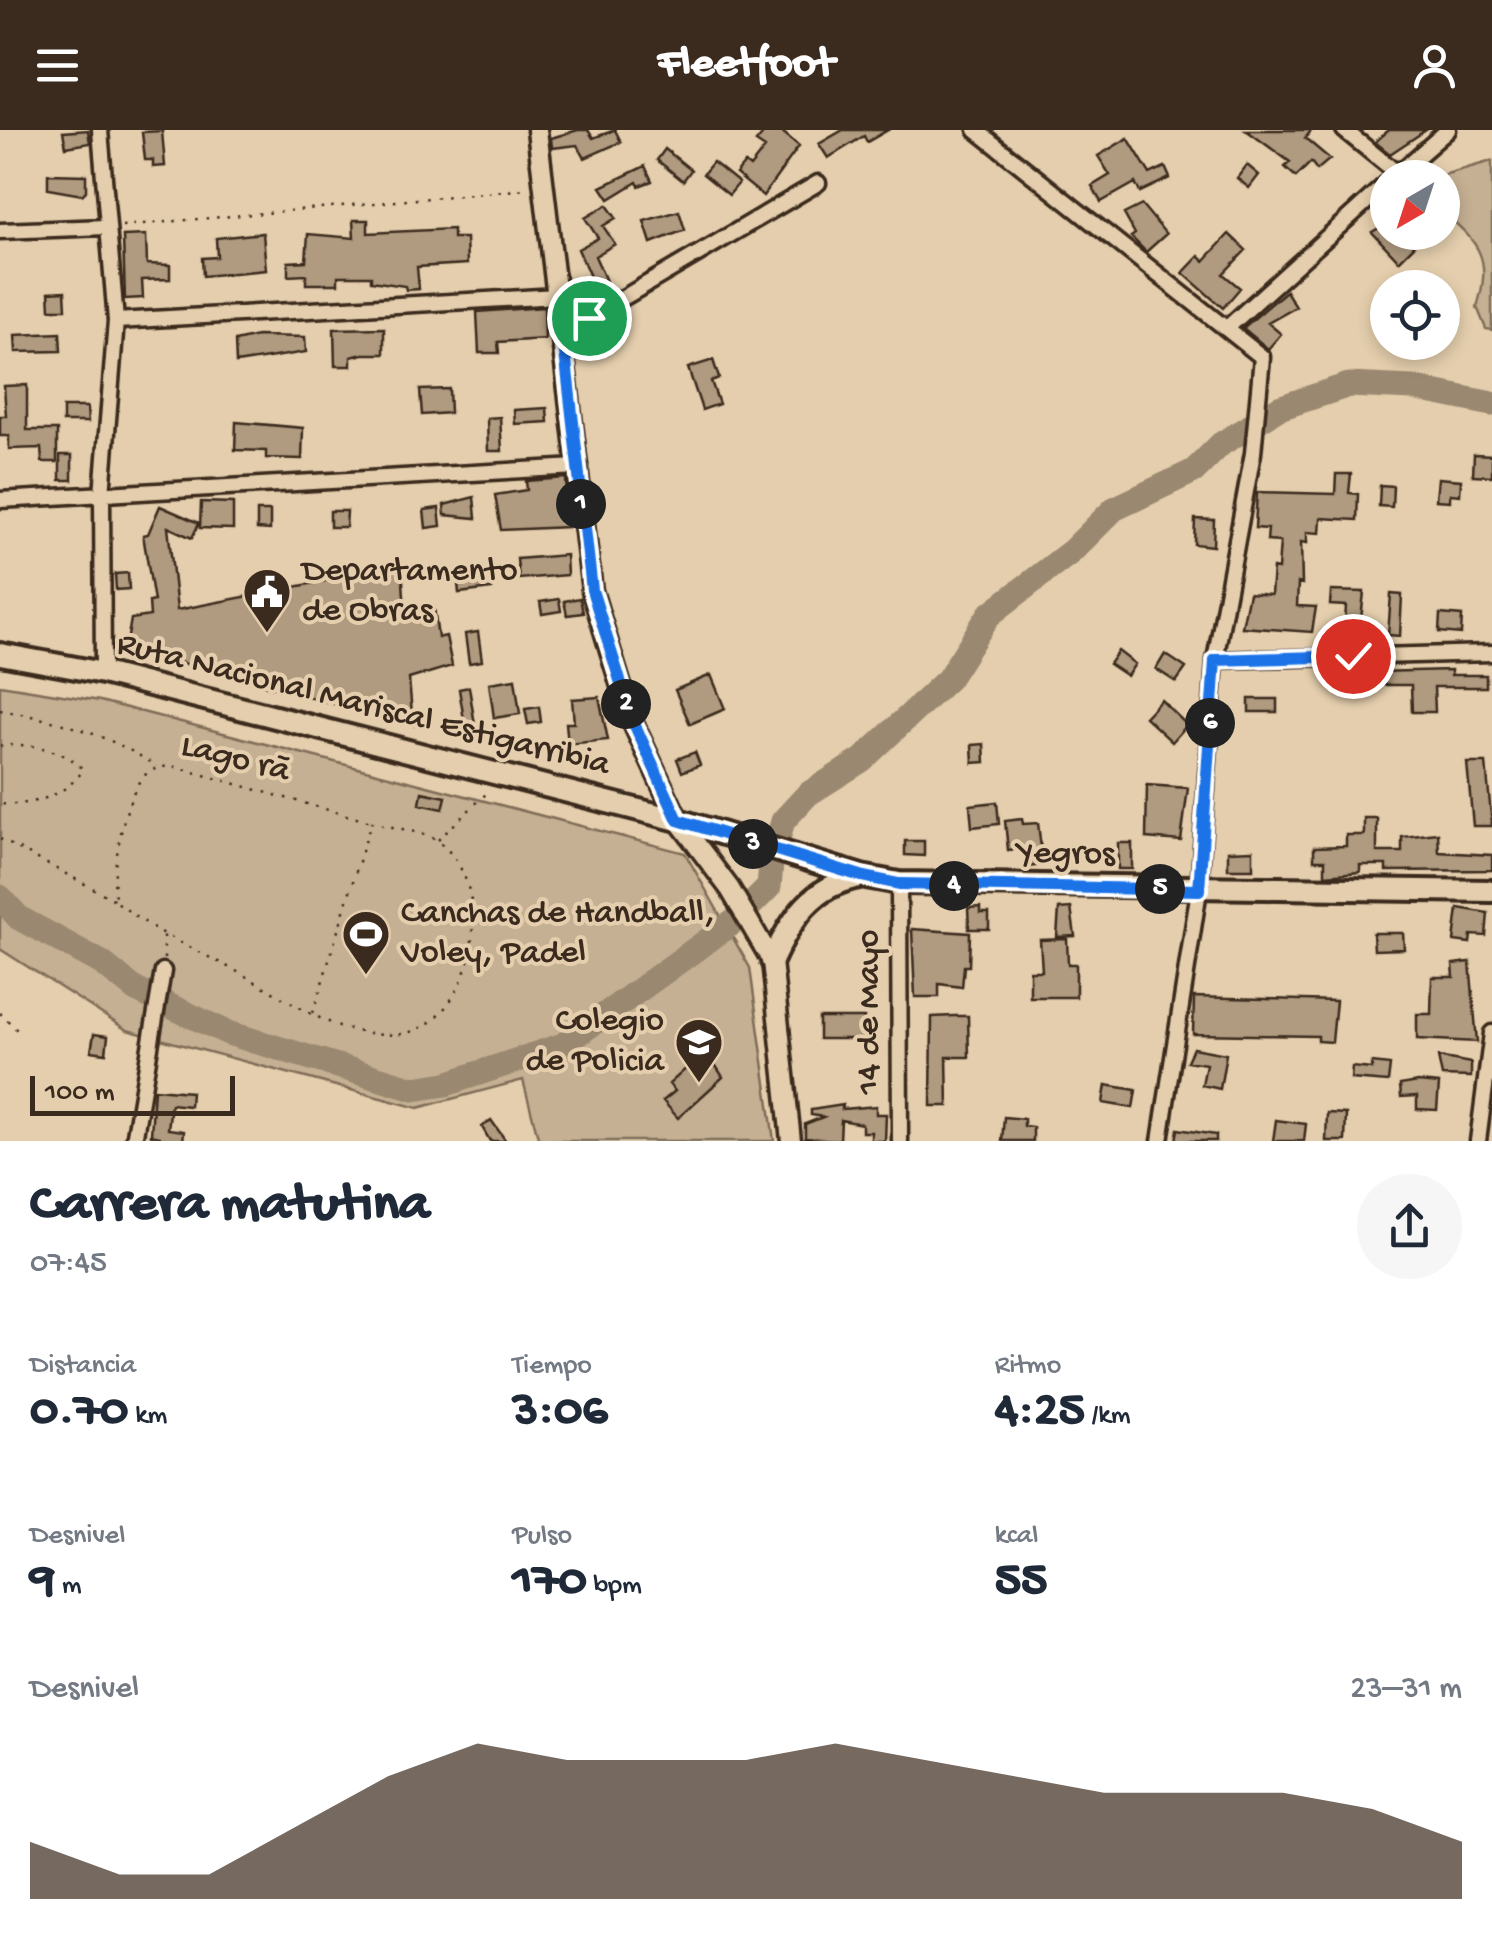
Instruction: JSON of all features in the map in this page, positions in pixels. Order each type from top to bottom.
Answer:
[{"type":"main road","name":"Ruta Nacional Mariscal Estigarribia","points":[[0,654],[103,673],[501,778],[678,820],[823,864]]},
{"type":"main road","name":"Yegros","points":[[823,864],[899,884],[1492,892]]},
{"type":"main road","points":[[772,960],[790,925],[820,890],[832,882],[861,876]]},
{"type":"street","points":[[100,130],[116,321],[102,494],[103,673]]},
{"type":"street","points":[[538,130],[592,590],[632,719],[678,820],[730,888],[772,960],[791,1141]]},
{"type":"street","points":[[976,130],[1262,357],[1253,454],[1215,660],[1199,890],[1160,1141]]},
{"type":"street","points":[[1344,130],[1374,160]]},
{"type":"street","points":[[1413,160],[1448,130]]},
{"type":"street","points":[[562,326],[589,318],[818,182]]},
{"type":"street","points":[[1228,327],[1370,198]]},
{"type":"street","points":[[0,231],[106,227]]},
{"type":"street","points":[[116,321],[558,296]]},
{"type":"street","points":[[0,500],[576,467]]},
{"type":"street","points":[[1215,660],[1492,653]]},
{"type":"street","name":"14 de Mayo","points":[[899,884],[900,1141]]},
{"type":"street","points":[[134,1141],[164,970]]},
{"type":"street","points":[[1478,1141],[1492,1032]]},
{"type":"path","points":[[106,227],[544,188]]},
{"type":"path","points":[[0,710],[43,718],[126,745],[157,767]]},
{"type":"path","points":[[0,746],[20,743],[76,760],[82,770],[74,782],[54,796],[18,805],[0,804]]},
{"type":"path","name":"Lago rã","points":[[116,901],[113,873],[135,789],[157,767],[190,768],[437,841]]},
{"type":"path","points":[[0,840],[313,1013],[367,1033],[415,1031],[439,1016],[460,990],[471,962],[472,921],[465,876],[437,841],[501,778]]},
{"type":"path","points":[[313,1013],[371,822]]},
{"type":"path","points":[[164,932],[164,970]]},
{"type":"path","points":[[0,1013],[16,1030]]},
{"type":"shaded area","points":[[1492,161],[1492,330],[1486,329],[1477,307],[1483,276],[1480,253],[1460,228],[1460,170]]},
{"type":"shaded area","points":[[0,685],[100,701],[685,853],[750,968],[774,1141],[539,1141],[523,1080],[418,1108],[127,1030],[0,949]]},
{"type":"building","points":[[88,130],[90,143],[66,147],[63,132]]},
{"type":"building","points":[[588,130],[593,138],[615,130],[621,142],[585,158],[577,145],[552,148],[551,138]]},
{"type":"building","points":[[766,130],[780,130],[799,146],[763,196],[736,174],[745,163],[750,167],[765,148],[756,142]]},
{"type":"building","points":[[843,130],[888,130],[867,142],[864,136],[828,158],[819,144]]},
{"type":"building","points":[[1246,130],[1312,130],[1305,138],[1330,159],[1317,170],[1311,162],[1296,177],[1285,167],[1290,162]]},
{"type":"building","points":[[1389,130],[1426,130],[1390,154],[1375,142]]},
{"type":"building","points":[[162,131],[165,166],[153,167],[153,160],[145,160],[142,132]]},
{"type":"building","points":[[1128,138],[1150,174],[1165,167],[1170,178],[1140,192],[1135,183],[1101,202],[1092,186],[1110,175],[1098,156]]},
{"type":"building","points":[[665,149],[691,170],[683,181],[657,160]]},
{"type":"building","points":[[713,162],[739,183],[729,195],[703,174]]},
{"type":"building","points":[[1247,165],[1259,175],[1249,188],[1237,178]]},
{"type":"building","points":[[645,166],[652,181],[639,186],[637,182],[609,199],[601,187]]},
{"type":"building","points":[[48,174],[86,175],[86,191],[82,195],[48,189]]},
{"type":"building","points":[[607,205],[616,218],[603,226],[615,244],[595,256],[609,288],[591,297],[584,283],[591,279],[578,249],[598,238],[585,218]]},
{"type":"building","points":[[1142,205],[1166,234],[1146,252],[1131,237],[1135,234],[1124,214]]},
{"type":"building","points":[[679,211],[685,230],[651,243],[644,221]]},
{"type":"building","points":[[353,220],[368,220],[368,233],[453,229],[453,238],[466,238],[467,264],[417,267],[419,289],[406,290],[405,286],[371,281],[371,276],[338,276],[338,284],[306,284],[306,275],[288,276],[288,262],[306,261],[308,234],[354,238]]},
{"type":"building","points":[[263,233],[266,270],[203,276],[202,258],[217,257],[216,238]]},
{"type":"building","points":[[1229,234],[1246,250],[1223,274],[1240,288],[1223,308],[1183,273],[1199,256],[1204,261]]},
{"type":"building","points":[[146,235],[147,264],[170,265],[170,279],[142,280],[143,298],[125,299],[123,236]]},
{"type":"building","points":[[1389,250],[1410,250],[1399,261]]},
{"type":"building","points":[[65,291],[66,309],[50,309],[49,292]]},
{"type":"building","points":[[1286,291],[1296,307],[1268,323],[1281,334],[1268,349],[1243,328]]},
{"type":"building","points":[[544,307],[545,339],[498,342],[499,353],[479,353],[477,312]]},
{"type":"building","points":[[384,328],[384,354],[363,354],[351,357],[351,366],[335,366],[334,329]]},
{"type":"building","points":[[60,333],[61,351],[16,352],[15,335]]},
{"type":"building","points":[[257,336],[305,337],[306,352],[236,363],[235,341]]},
{"type":"building","points":[[713,360],[719,378],[711,381],[719,404],[702,410],[688,368]]},
{"type":"building","points":[[27,385],[27,430],[57,430],[57,462],[42,462],[41,448],[9,449],[9,436],[0,436],[0,416],[6,416],[4,386]]},
{"type":"building","points":[[449,389],[450,413],[422,415],[420,390]]},
{"type":"building","points":[[63,407],[87,407],[88,422],[63,422]]},
{"type":"building","points":[[547,408],[548,422],[515,424],[514,410]]},
{"type":"building","points":[[500,417],[502,451],[488,451],[487,418]]},
{"type":"building","points":[[236,422],[303,428],[302,459],[266,458],[266,451],[235,450]]},
{"type":"building","points":[[1474,454],[1492,455],[1492,476],[1473,475]]},
{"type":"building","points":[[60,455],[72,455],[72,480],[60,480]]},
{"type":"building","points":[[1336,474],[1351,474],[1349,493],[1358,494],[1357,520],[1321,518],[1320,533],[1307,532],[1307,543],[1301,542],[1302,584],[1298,583],[1297,606],[1316,607],[1312,632],[1242,627],[1249,593],[1271,595],[1273,568],[1278,569],[1280,542],[1267,541],[1268,529],[1255,528],[1257,492],[1335,494]]},
{"type":"building","points":[[566,478],[568,527],[501,530],[495,495],[527,490],[526,481]]},
{"type":"building","points":[[1438,478],[1461,480],[1460,495],[1450,494],[1450,501],[1436,500]]},
{"type":"building","points":[[1380,485],[1393,486],[1392,507],[1379,506]]},
{"type":"building","points":[[474,497],[476,518],[445,515],[444,505]]},
{"type":"building","points":[[201,502],[233,503],[233,529],[200,528]]},
{"type":"building","name":"Departamento de Obras","points":[[160,506],[199,523],[192,538],[168,527],[177,610],[402,566],[405,612],[434,607],[438,638],[446,636],[452,666],[409,679],[413,725],[126,648],[131,619],[150,616],[149,602],[154,601],[143,535],[148,534]]},
{"type":"building","points":[[439,508],[441,526],[426,528],[424,510]]},
{"type":"building","points":[[257,511],[270,511],[270,530],[257,529]]},
{"type":"building","points":[[330,511],[347,511],[346,527],[330,527]]},
{"type":"building","points":[[1195,519],[1214,520],[1213,546],[1194,544]]},
{"type":"building","points":[[566,555],[567,575],[519,579],[517,559]]},
{"type":"building","points":[[490,570],[492,589],[459,593],[457,574]]},
{"type":"building","points":[[128,573],[129,589],[116,590],[115,574]]},
{"type":"building","points":[[1331,591],[1364,592],[1359,638],[1344,637],[1346,606],[1330,605]]},
{"type":"building","points":[[1391,594],[1402,595],[1400,636],[1388,635]]},
{"type":"building","points":[[580,598],[583,613],[567,615],[564,601]]},
{"type":"building","points":[[559,599],[561,611],[542,614],[540,602]]},
{"type":"building","points":[[1440,614],[1462,616],[1461,634],[1439,632]]},
{"type":"building","points":[[478,632],[482,661],[469,663],[465,634]]},
{"type":"building","points":[[1118,651],[1135,664],[1127,676],[1109,664]]},
{"type":"building","points":[[1165,654],[1186,668],[1176,682],[1156,669]]},
{"type":"building","points":[[1451,670],[1451,675],[1486,675],[1486,687],[1434,687],[1435,712],[1412,712],[1411,685],[1375,685],[1375,672]]},
{"type":"building","points":[[711,675],[725,709],[690,724],[675,690]]},
{"type":"building","points":[[515,679],[520,714],[494,718],[489,683]]},
{"type":"building","points":[[469,687],[475,725],[465,726],[459,689]]},
{"type":"building","points":[[599,697],[608,740],[568,744],[566,723],[574,723],[572,699]]},
{"type":"building","points":[[1249,699],[1277,699],[1277,712],[1249,712]]},
{"type":"building","points":[[1161,700],[1187,725],[1172,742],[1145,717]]},
{"type":"building","points":[[539,707],[541,722],[528,724],[525,709]]},
{"type":"building","points":[[984,744],[985,762],[973,763],[972,745]]},
{"type":"building","points":[[695,752],[700,765],[682,772],[677,759]]},
{"type":"building","points":[[1467,763],[1486,763],[1492,826],[1473,826]]},
{"type":"building","points":[[1147,785],[1188,788],[1181,841],[1146,838]]},
{"type":"building","points":[[422,792],[446,797],[443,809],[420,804]]},
{"type":"building","points":[[997,802],[999,824],[972,827],[970,805]]},
{"type":"building","points":[[1364,818],[1377,818],[1377,852],[1402,852],[1402,837],[1438,833],[1439,852],[1492,855],[1492,870],[1386,871],[1386,865],[1360,865],[1360,872],[1325,875],[1325,860],[1314,860],[1314,847],[1346,846],[1346,835],[1364,835]]},
{"type":"building","points":[[1022,819],[1023,824],[1038,823],[1043,865],[1027,867],[1025,848],[1008,850],[1005,821]]},
{"type":"building","points":[[905,841],[924,841],[924,856],[905,855]]},
{"type":"building","points":[[1118,843],[1132,843],[1132,869],[1118,869]]},
{"type":"building","points":[[1253,850],[1253,869],[1228,869],[1228,851]]},
{"type":"building","points":[[980,907],[980,913],[989,913],[989,929],[969,929],[968,908]]},
{"type":"building","points":[[1071,908],[1075,936],[1057,937],[1059,909]]},
{"type":"building","points":[[1458,908],[1488,913],[1486,936],[1471,935],[1470,943],[1454,941]]},
{"type":"building","points":[[912,929],[970,933],[969,966],[964,966],[962,987],[939,984],[939,997],[915,997]]},
{"type":"building","points":[[1373,933],[1403,933],[1404,949],[1374,950]]},
{"type":"building","points":[[1067,939],[1068,964],[1076,964],[1076,997],[1030,997],[1030,971],[1042,971],[1040,940]]},
{"type":"building","points":[[1470,962],[1477,1042],[1417,1039],[1417,1014],[1431,1014],[1432,977],[1454,977],[1453,964]]},
{"type":"building","points":[[1194,997],[1336,1001],[1332,1042],[1318,1041],[1318,1036],[1193,1034]]},
{"type":"building","points":[[968,1016],[969,1057],[947,1057],[948,1106],[931,1106],[932,1017]]},
{"type":"building","points":[[819,1018],[864,1018],[864,1039],[819,1039]]},
{"type":"building","points":[[94,1034],[108,1036],[106,1053],[91,1051]]},
{"type":"building","points":[[1193,1048],[1226,1054],[1220,1089],[1202,1085],[1206,1064],[1187,1061]]},
{"type":"building","points":[[1438,1057],[1471,1063],[1471,1077],[1442,1076]]},
{"type":"building","points":[[711,1058],[723,1077],[678,1118],[663,1101],[675,1091],[669,1084],[690,1065],[696,1072]]},
{"type":"building","points":[[1372,1063],[1390,1065],[1388,1082],[1351,1079],[1352,1067],[1372,1069]]},
{"type":"building","points":[[1439,1084],[1437,1110],[1417,1109],[1417,1096],[1401,1097],[1400,1085]]},
{"type":"building","points":[[1106,1085],[1136,1090],[1133,1108],[1103,1103]]},
{"type":"building","points":[[154,1089],[191,1092],[190,1106],[171,1104],[168,1129],[184,1131],[183,1141],[160,1141],[160,1137],[151,1135]]},
{"type":"building","points":[[843,1105],[842,1109],[876,1106],[876,1114],[886,1114],[885,1141],[871,1141],[871,1132],[862,1132],[862,1124],[841,1120],[840,1140],[805,1138],[805,1124],[823,1117],[811,1115],[811,1110]]},
{"type":"building","points":[[1327,1113],[1346,1114],[1345,1141],[1326,1141]]},
{"type":"building","points":[[1004,1117],[1024,1119],[1024,1126],[1033,1127],[1033,1141],[1002,1141]]},
{"type":"building","points":[[491,1120],[506,1141],[490,1141],[482,1127]]},
{"type":"building","points":[[1276,1120],[1306,1124],[1304,1141],[1273,1141]]},
{"type":"building","points":[[1178,1129],[1216,1135],[1216,1141],[1176,1141]]},
{"type":"waterway","points":[[0,897],[19,918],[102,963],[136,990],[228,1033],[414,1089],[446,1084],[563,1045],[736,920],[769,887],[783,821],[808,794],[862,760],[948,679],[989,615],[1072,551],[1114,509],[1194,471],[1221,444],[1279,408],[1349,385],[1413,388],[1492,404]]},
{"type":"place","name":"Departamento de Obras","points":[[267,634]]},
{"type":"place","name":"Canchas de Handball, Voley, Padel","points":[[366,976]]},
{"type":"place","name":"Colegio de Policia","points":[[699,1084]]},
{"type":"route","points":[[589,318],[573,326],[562,326],[592,590],[632,719],[678,820],[729,838],[899,884],[1199,890],[1215,660],[1353,656]]}]
